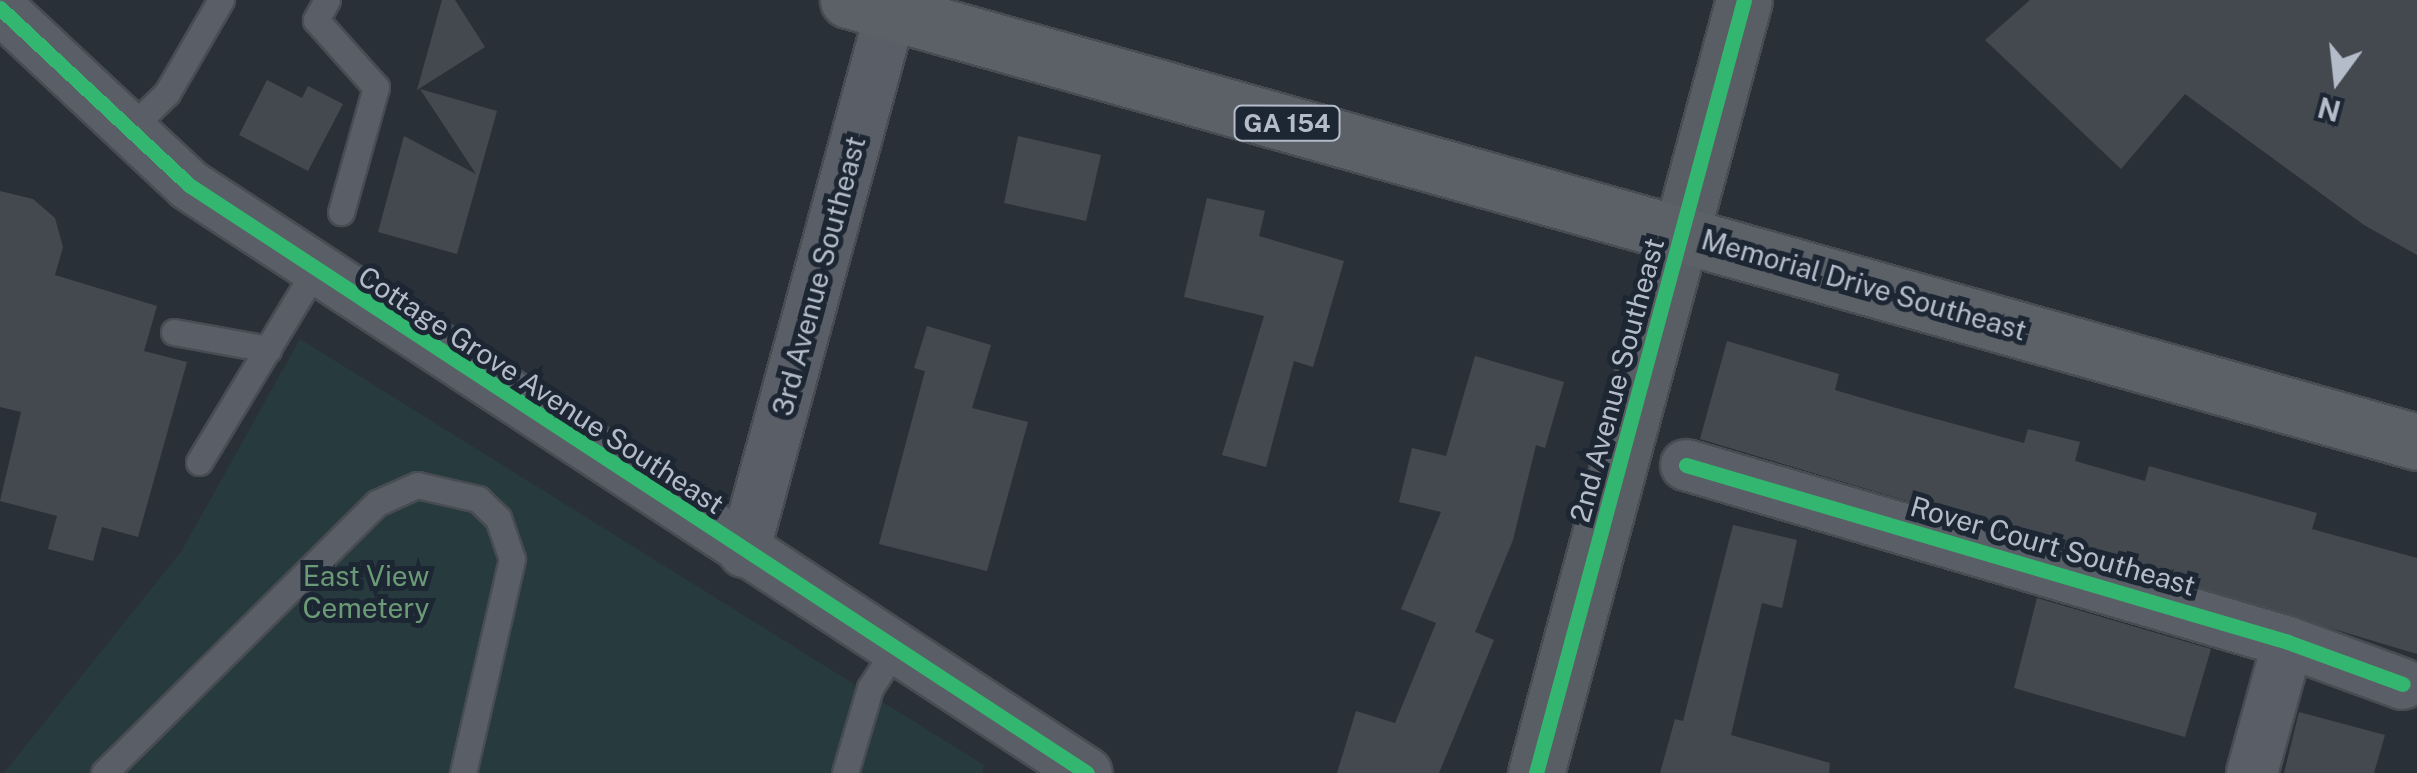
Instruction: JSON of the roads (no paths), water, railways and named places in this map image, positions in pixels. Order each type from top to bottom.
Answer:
[{"type":"main road","name":"Memorial Drive Southeast","points":[[878,4],[2417,442]]},
{"type":"street","name":"2nd Avenue Southeast","points":[[1536,773],[1744,0]]},
{"type":"street","name":"3rd Avenue Southeast","points":[[744,552],[878,4]]},
{"type":"street","name":"Cottage Grove Avenue Southeast","points":[[0,8],[189,185],[314,272],[1087,773]]},
{"type":"street","name":"Rover Court Southeast","points":[[1686,465],[2288,642],[2403,684]]},
{"type":"street","points":[[2252,773],[2288,642]]},
{"type":"lane","points":[[129,130],[167,93],[221,0]]},
{"type":"lane","points":[[327,0],[316,20],[376,87],[341,212]]},
{"type":"lane","points":[[198,462],[314,272]]},
{"type":"lane","points":[[174,332],[268,349]]},
{"type":"lane","points":[[104,773],[378,503],[417,485],[478,499],[498,518],[512,559],[463,773]]},
{"type":"lane","points":[[845,773],[870,688],[894,651]]},
{"type":"park label","name":"East View Cemetery","points":[[366,592]]}]
